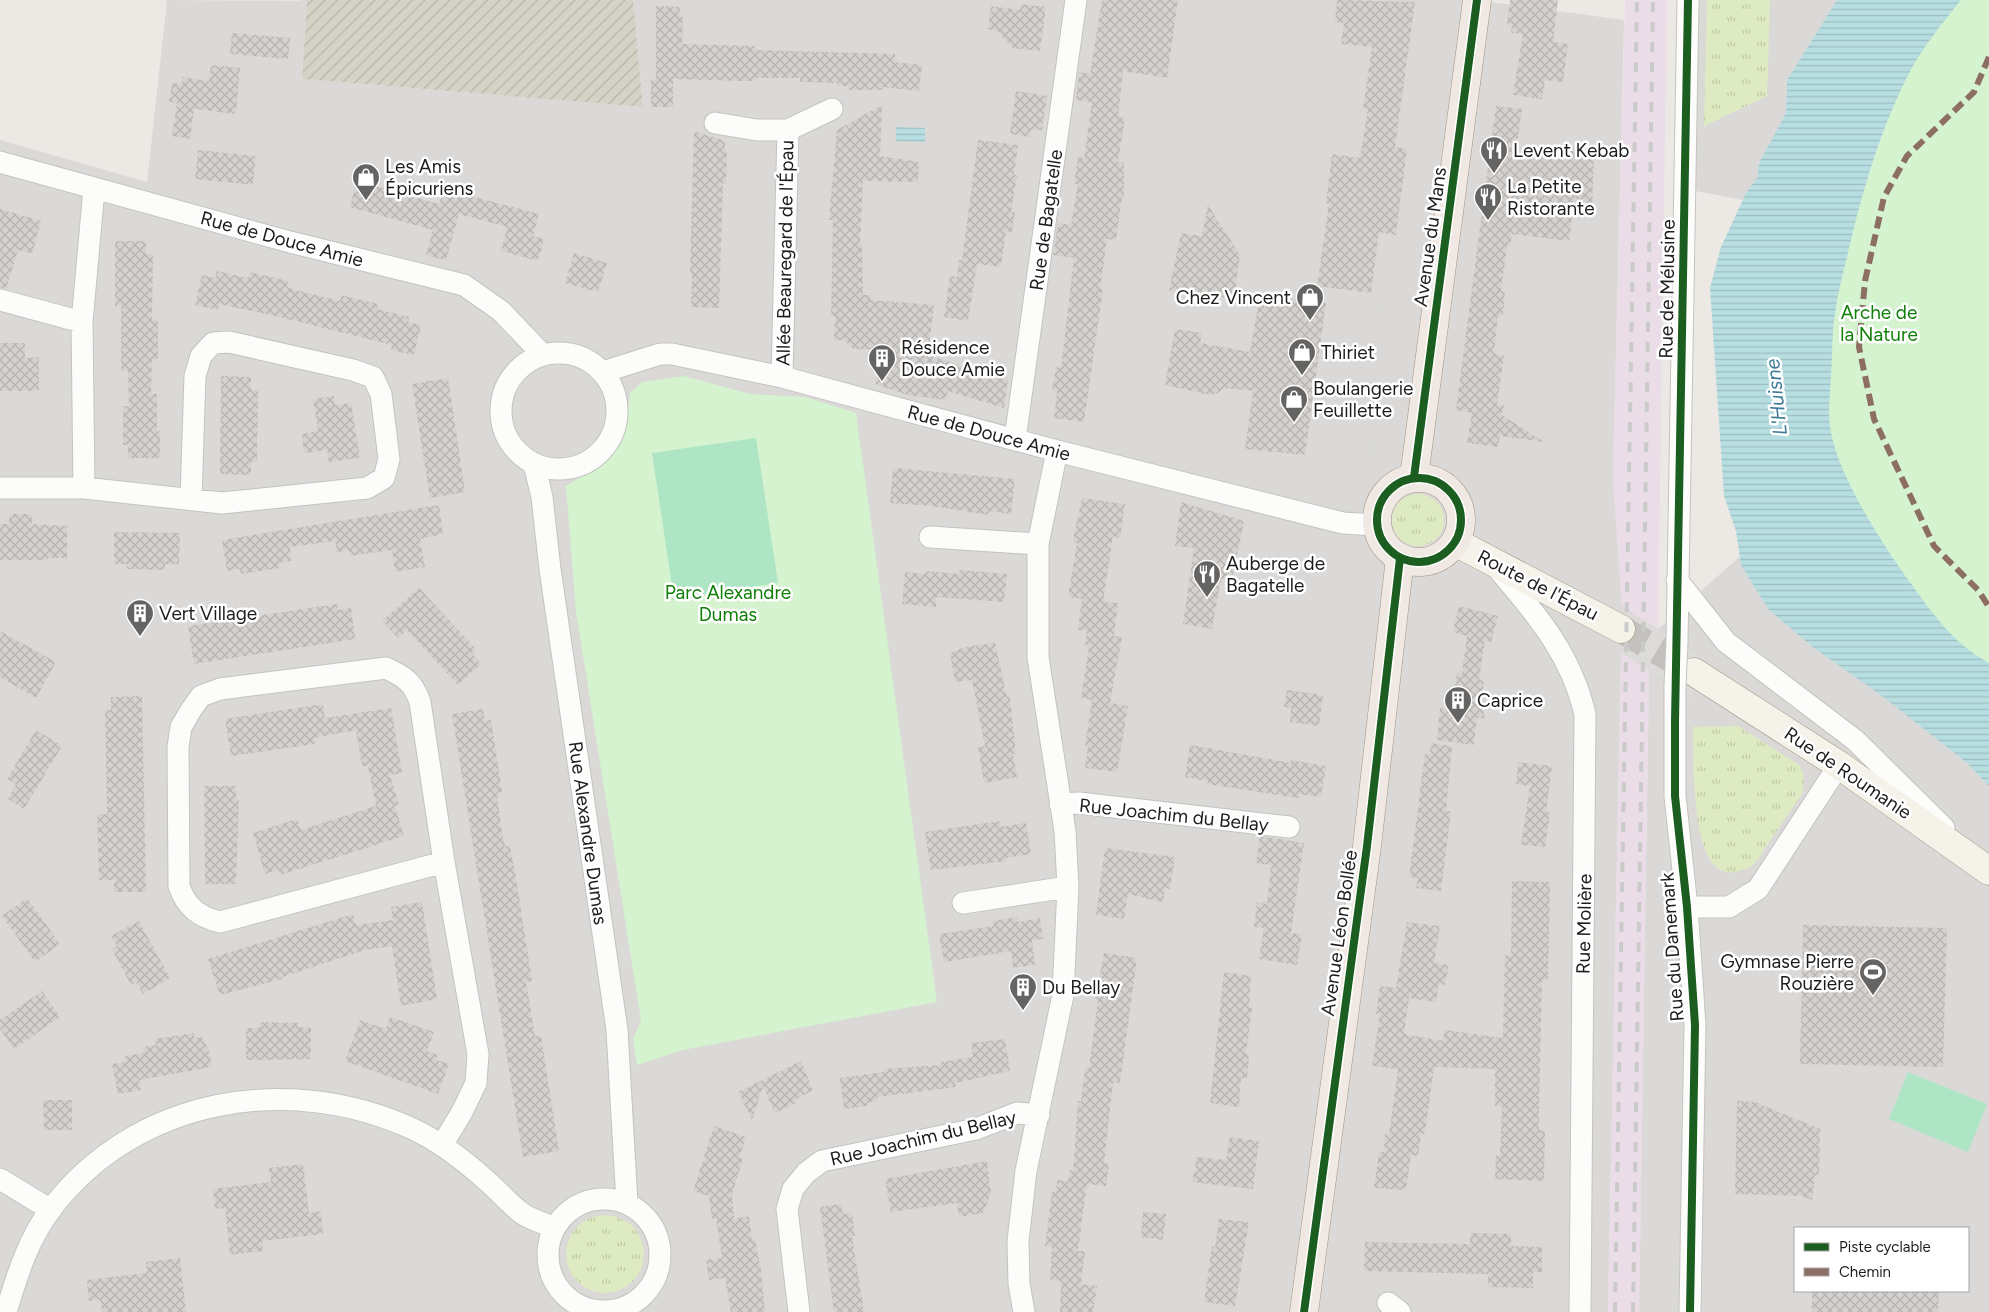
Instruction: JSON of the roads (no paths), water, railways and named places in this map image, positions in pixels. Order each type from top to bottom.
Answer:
[{"type":"main road","name":"Avenue du Mans","points":[[1414,478],[1477,0]]},
{"type":"main road","points":[[1414,478],[1427,478],[1439,482],[1450,490],[1457,500],[1461,526],[1455,542],[1444,554],[1433,560],[1421,562],[1400,558],[1384,544],[1376,525],[1381,500],[1390,489],[1403,480],[1414,478]]},
{"type":"main road","name":"Avenue Léon Bollée","points":[[1304,1312],[1367,846],[1400,558]]},
{"type":"street","name":"Rue de Bagatelle","points":[[1015,439],[1076,0]]},
{"type":"street","name":"Rue de Mélusine","points":[[1677,580],[1688,0]]},
{"type":"street","name":"Allée Beauregard de l'Épau","points":[[715,123],[757,130],[788,130],[832,109]]},
{"type":"street","name":"Allée Beauregard de l'Épau","points":[[782,377],[788,130]]},
{"type":"street","name":"Rue de Douce Amie","points":[[0,162],[290,242],[464,285],[502,311],[542,354]]},
{"type":"street","points":[[84,488],[82,322],[94,189]]},
{"type":"street","points":[[0,300],[82,322]]},
{"type":"street","points":[[0,488],[84,488],[222,503],[367,488],[384,478],[389,459],[381,394],[373,377],[353,370],[229,342],[213,343],[201,356],[195,376],[192,499]]},
{"type":"street","points":[[565,352],[587,359],[603,372],[614,389],[618,408],[615,428],[606,446],[592,460],[573,468],[553,470],[534,464],[517,453],[509,442],[500,417],[501,397],[510,378],[524,363],[542,354],[565,352]]},
{"type":"street","name":"Rue de Douce Amie","points":[[603,372],[660,354],[672,354],[782,377],[1057,451],[1343,523],[1376,525]]},
{"type":"street","name":"Rue Joachim du Bellay","points":[[1024,1312],[1019,1284],[1018,1242],[1026,1171],[1063,995],[1068,887],[1065,832],[1038,658],[1038,544],[1057,451]]},
{"type":"street","name":"Rue Alexandre Dumas","points":[[534,464],[542,497],[553,589],[617,1030],[627,1203]]},
{"type":"street","points":[[930,537],[1038,544]]},
{"type":"street","name":"Route de l'Épau","points":[[1455,542],[1621,629]]},
{"type":"street","name":"Rue Molière","points":[[1494,564],[1554,637],[1580,691],[1585,714],[1580,1312]]},
{"type":"street","name":"Rue du Danemark","points":[[1677,580],[1676,642],[1692,679],[1675,796],[1687,907],[1694,1025],[1690,1312]]},
{"type":"street","points":[[1677,580],[1726,642],[1855,740],[1986,868]]},
{"type":"street","points":[[442,1145],[462,1112],[476,1083],[478,1054],[444,862],[420,702],[415,687],[400,675],[386,668],[368,668],[220,688],[201,696],[181,727],[178,747],[179,886],[183,900],[204,918],[220,922],[444,862]]},
{"type":"street","name":"Rue de Roumanie","points":[[1692,679],[1839,765],[1986,868]]},
{"type":"street","name":"Rue du Danemark","points":[[1687,907],[1729,907],[1758,889],[1839,765]]},
{"type":"street","name":"Rue Joachim du Bellay","points":[[1060,804],[1079,803],[1289,827]]},
{"type":"street","points":[[963,903],[1068,887]]},
{"type":"street","points":[[6,1312],[29,1245],[50,1210],[71,1186],[100,1160],[136,1136],[165,1121],[236,1102],[274,1098],[311,1099],[350,1106],[414,1130],[442,1145],[486,1180],[524,1214],[554,1228]]},
{"type":"street","name":"Rue Joachim du Bellay","points":[[799,1312],[786,1209],[793,1189],[806,1173],[822,1161],[976,1129],[1017,1113],[1039,1115]]},
{"type":"street","points":[[0,1179],[50,1210]]},
{"type":"street","points":[[607,1198],[627,1203],[641,1212],[653,1228],[660,1246],[659,1266],[647,1303],[629,1305],[611,1311],[593,1310],[576,1304],[561,1292],[549,1266],[548,1246],[554,1228],[569,1210],[587,1201],[607,1198]]},
{"type":"water","name":"L'Huisne","points":[[1837,0],[1961,0],[1932,37],[1907,77],[1879,142],[1852,234],[1840,284],[1833,331],[1829,415],[1830,430],[1844,471],[1862,508],[1883,544],[1941,623],[1975,655],[1989,663],[1989,786],[1967,763],[1882,696],[1814,648],[1768,609],[1741,565],[1736,531],[1724,496],[1710,288],[1721,247],[1746,193],[1757,178],[1759,163],[1786,113],[1787,80]]},
{"type":"water","points":[[896,127],[925,128],[925,142],[896,141]]},
{"type":"tunnel","points":[[1621,629],[1694,672]]},
{"type":"railway","points":[[1615,1312],[1637,0]]},
{"type":"railway","points":[[1633,1312],[1653,0]]},
{"type":"place","name":"Levent Kebab","points":[[1494,174]]},
{"type":"place","name":"Les Amis Épicuriens","points":[[366,201]]},
{"type":"place","name":"La Petite Ristorante","points":[[1488,221]]},
{"type":"place","name":"Chez Vincent","points":[[1310,321]]},
{"type":"place","name":"Thiriet","points":[[1302,376]]},
{"type":"place","name":"Résidence Douce Amie","points":[[882,382]]},
{"type":"place","name":"Boulangerie Feuillette","points":[[1294,423]]},
{"type":"place","name":"Auberge de Bagatelle","points":[[1207,598]]},
{"type":"place","name":"Vert Village","points":[[140,637]]},
{"type":"place","name":"Caprice","points":[[1458,724]]},
{"type":"place","name":"Gymnase Pierre Rouzière","points":[[1873,996]]},
{"type":"place","name":"Du Bellay","points":[[1023,1011]]},
{"type":"park label","name":"Arche de la Nature","points":[[1879,323]]},
{"type":"park label","name":"Parc Alexandre Dumas","points":[[728,603]]}]
